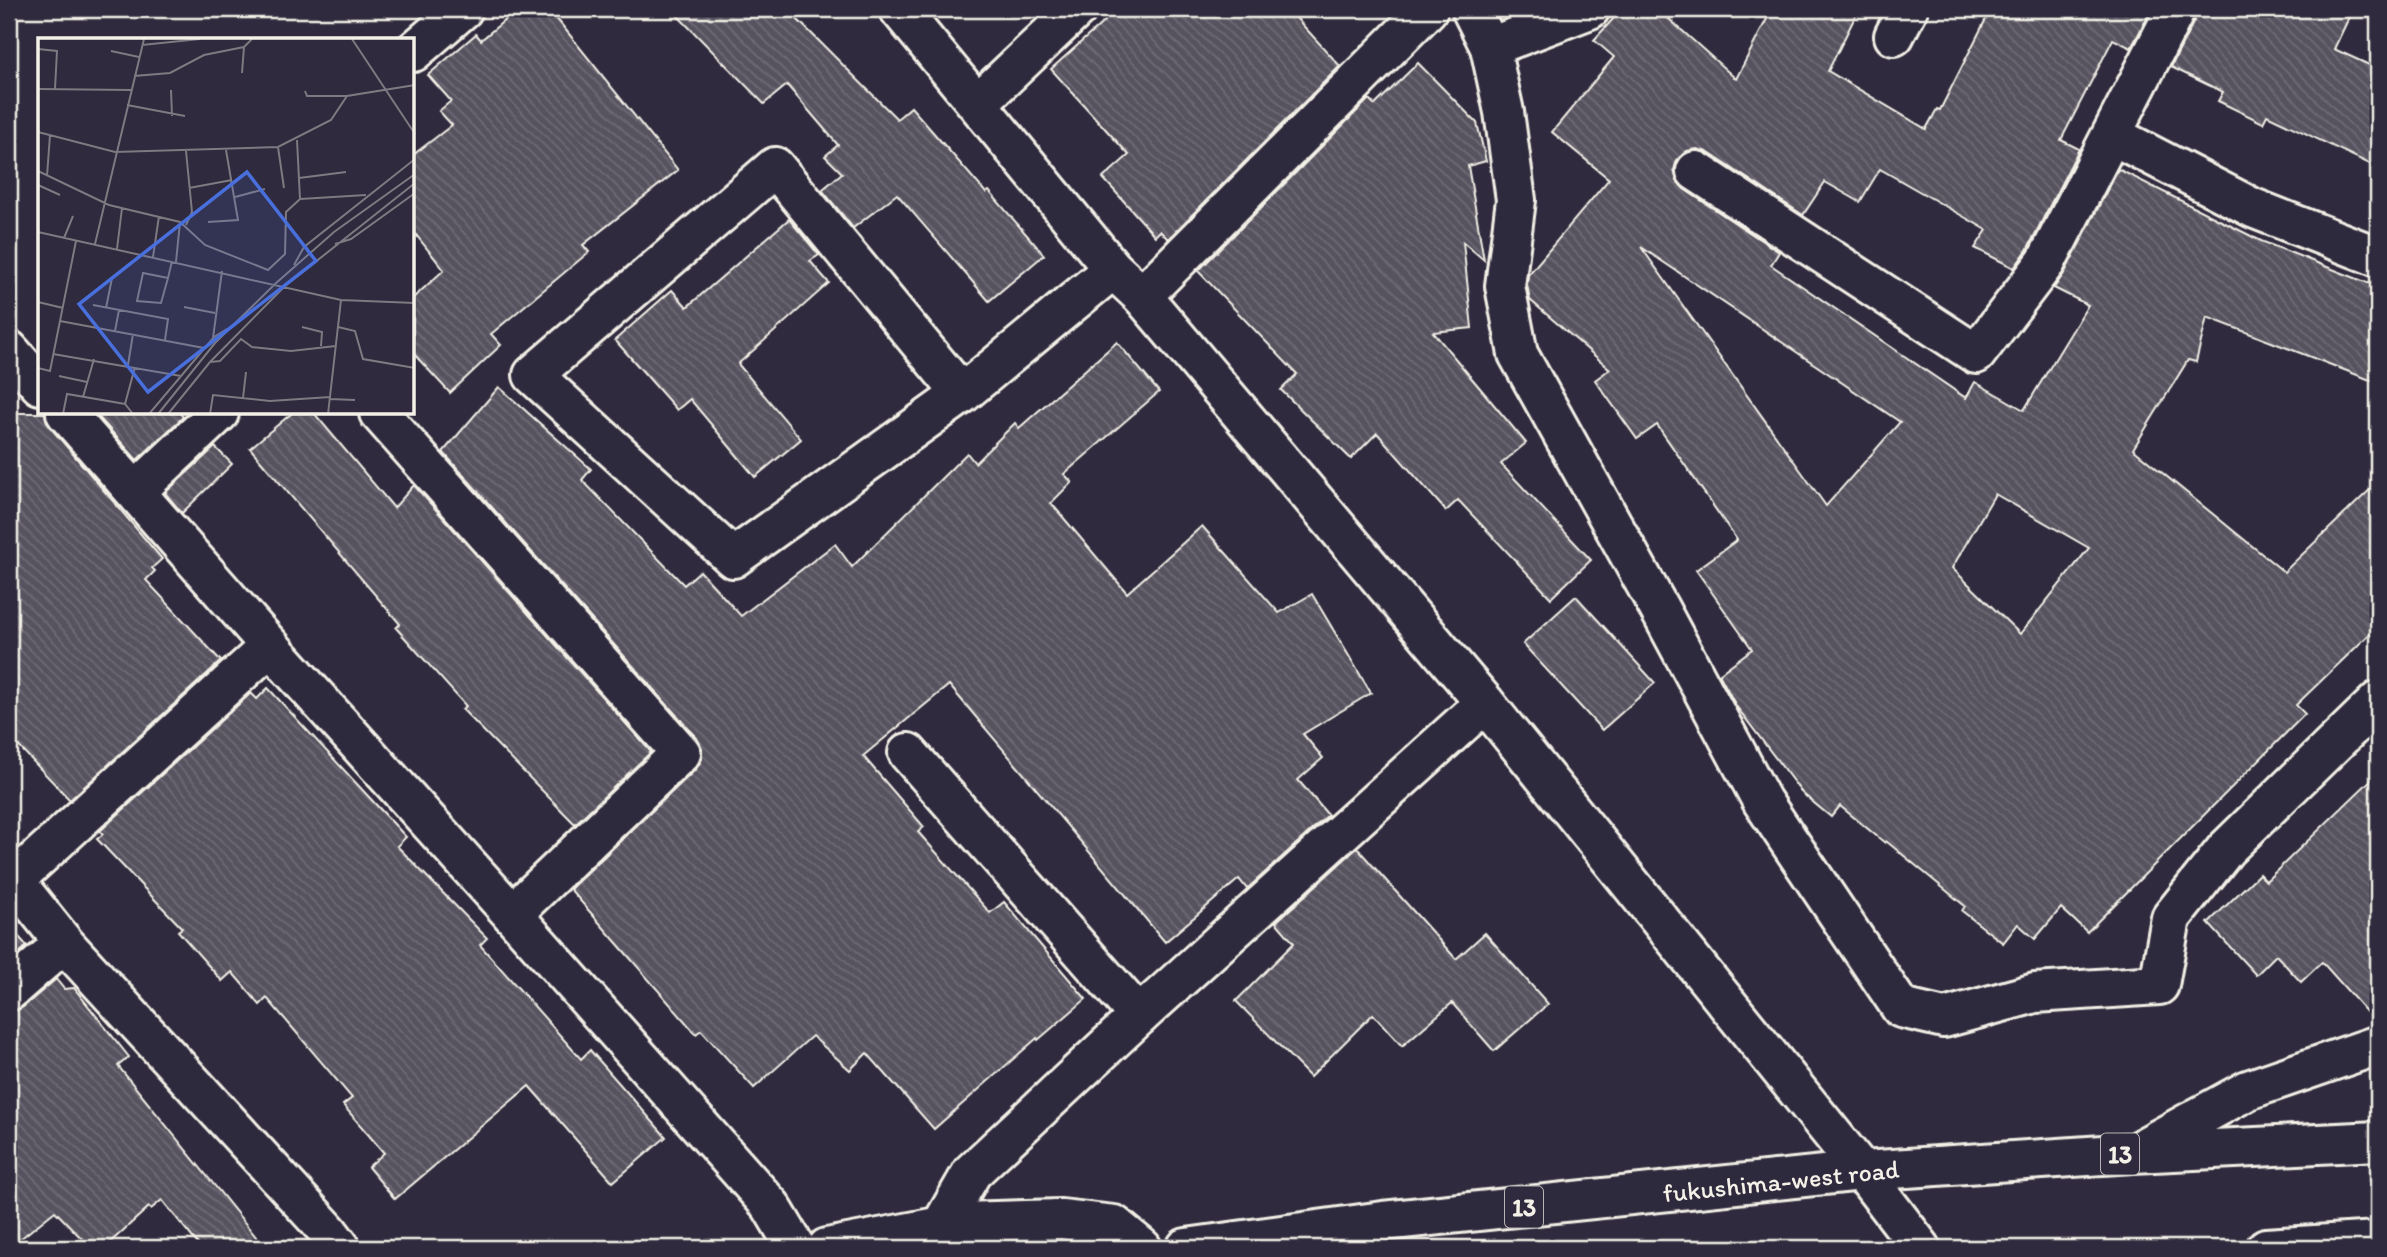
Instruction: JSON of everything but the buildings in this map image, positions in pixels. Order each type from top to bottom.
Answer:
[{"type":"main road","points":[[415,50],[463,9]]},
{"type":"main road","points":[[898,9],[1113,269],[1142,296],[1485,703],[1921,1248]]},
{"type":"main road","points":[[978,103],[1077,9]]},
{"type":"main road","points":[[1142,296],[1428,9]]},
{"type":"main road","points":[[1471,9],[1490,47],[1504,111],[1516,200],[1505,286],[1518,354],[1762,801],[1901,1008],[1944,1017],[2035,993],[2159,985],[2171,918],[2226,849],[2378,701]]},
{"type":"main road","points":[[1490,47],[1590,9]]},
{"type":"main road","points":[[1696,172],[1976,354],[2046,262],[2176,9]]},
{"type":"main road","points":[[2112,135],[2253,208],[2378,257]]},
{"type":"main road","points":[[962,394],[775,167],[533,375],[733,558],[962,394],[1113,269]]},
{"type":"main road","points":[[9,350],[38,383]]},
{"type":"main road","points":[[68,415],[270,646],[771,1206],[796,1248]]},
{"type":"main road","points":[[136,491],[217,415]]},
{"type":"main road","points":[[381,415],[681,753],[512,914]]},
{"type":"main road","points":[[270,646],[11,877],[64,943],[341,1248]]},
{"type":"main road","points":[[941,1226],[972,1172],[1139,1016],[1485,703]]},
{"type":"main road","points":[[908,753],[1139,1016]]},
{"type":"main road","points":[[9,991],[64,943]]},
{"type":"main road","points":[[2133,1153],[2248,1090],[2378,1045]]},
{"type":"main road","name":"fukushima-west road","points":[[1186,1248],[1383,1221],[1862,1171],[2133,1153],[2378,1141]]},
{"type":"main road","points":[[827,1248],[963,1222],[1061,1219],[1114,1225],[1142,1248]]},
{"type":"main road","points":[[2266,1248],[2378,1241]]}]
